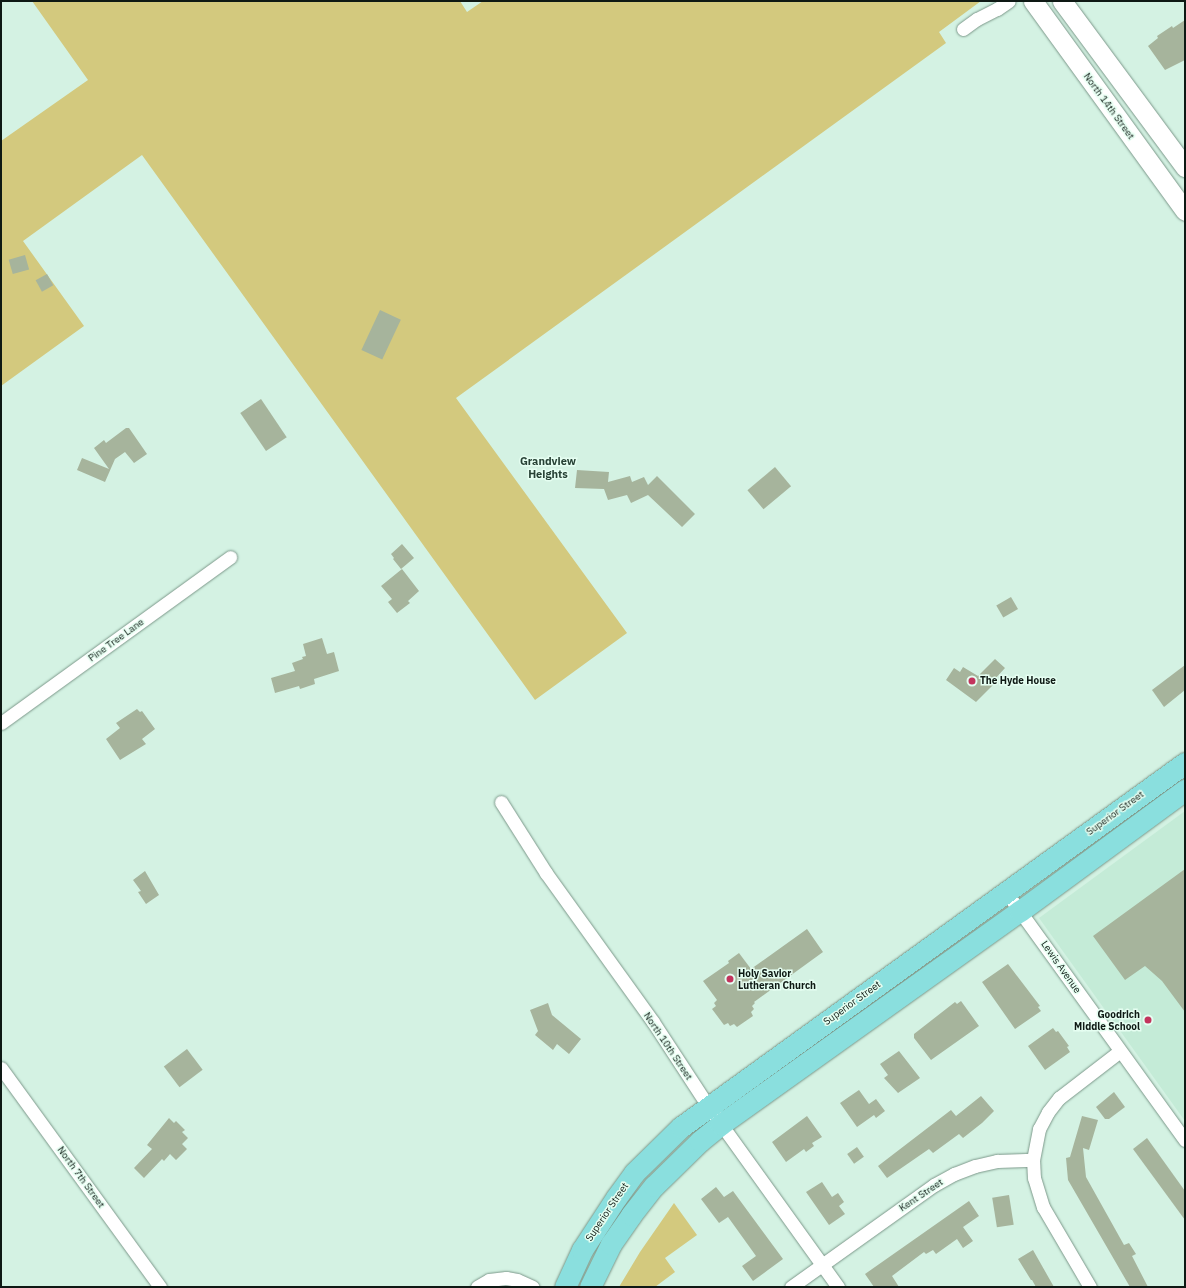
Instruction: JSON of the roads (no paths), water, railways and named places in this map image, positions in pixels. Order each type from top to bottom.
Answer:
[{"type":"main road","name":"North 14th Street","points":[[1033,1],[1185,211]]},
{"type":"main road","points":[[1062,1],[1185,167]]},
{"type":"main road","name":"Superior Street","points":[[565,1287],[582,1250],[596,1226],[634,1173],[681,1127],[708,1106],[1185,763]]},
{"type":"main road","points":[[590,1287],[611,1244],[654,1186],[684,1155],[721,1124],[1020,911],[1185,790]]},
{"type":"street","points":[[963,29],[977,18],[997,10],[1009,1]]},
{"type":"street","name":"Pine Tree Lane","points":[[1,723],[230,556]]},
{"type":"street","name":"North 10th Street","points":[[502,802],[546,873],[653,1022],[708,1106],[838,1287]]},
{"type":"street","name":"Lewis Avenue","points":[[1006,892],[1185,1140]]},
{"type":"street","points":[[1090,1287],[1043,1207],[1034,1178],[1033,1160],[1039,1129],[1048,1112],[1059,1098],[1120,1051]]},
{"type":"street","name":"North 7th Street","points":[[1,1068],[160,1287]]},
{"type":"street","name":"Kent Street","points":[[791,1287],[934,1185],[954,1174],[975,1166],[997,1161],[1033,1160]]},
{"type":"street","points":[[477,1287],[489,1280],[506,1278],[517,1280],[533,1287]]},
{"type":"place","name":"The Hyde House","points":[[972,681]]},
{"type":"place","name":"Holy Savior Lutheran Church","points":[[730,979]]},
{"type":"place","name":"Goodrich Middle School","points":[[1148,1020]]},
{"type":"district","name":"Grandview Heights","points":[[548,468]]}]
